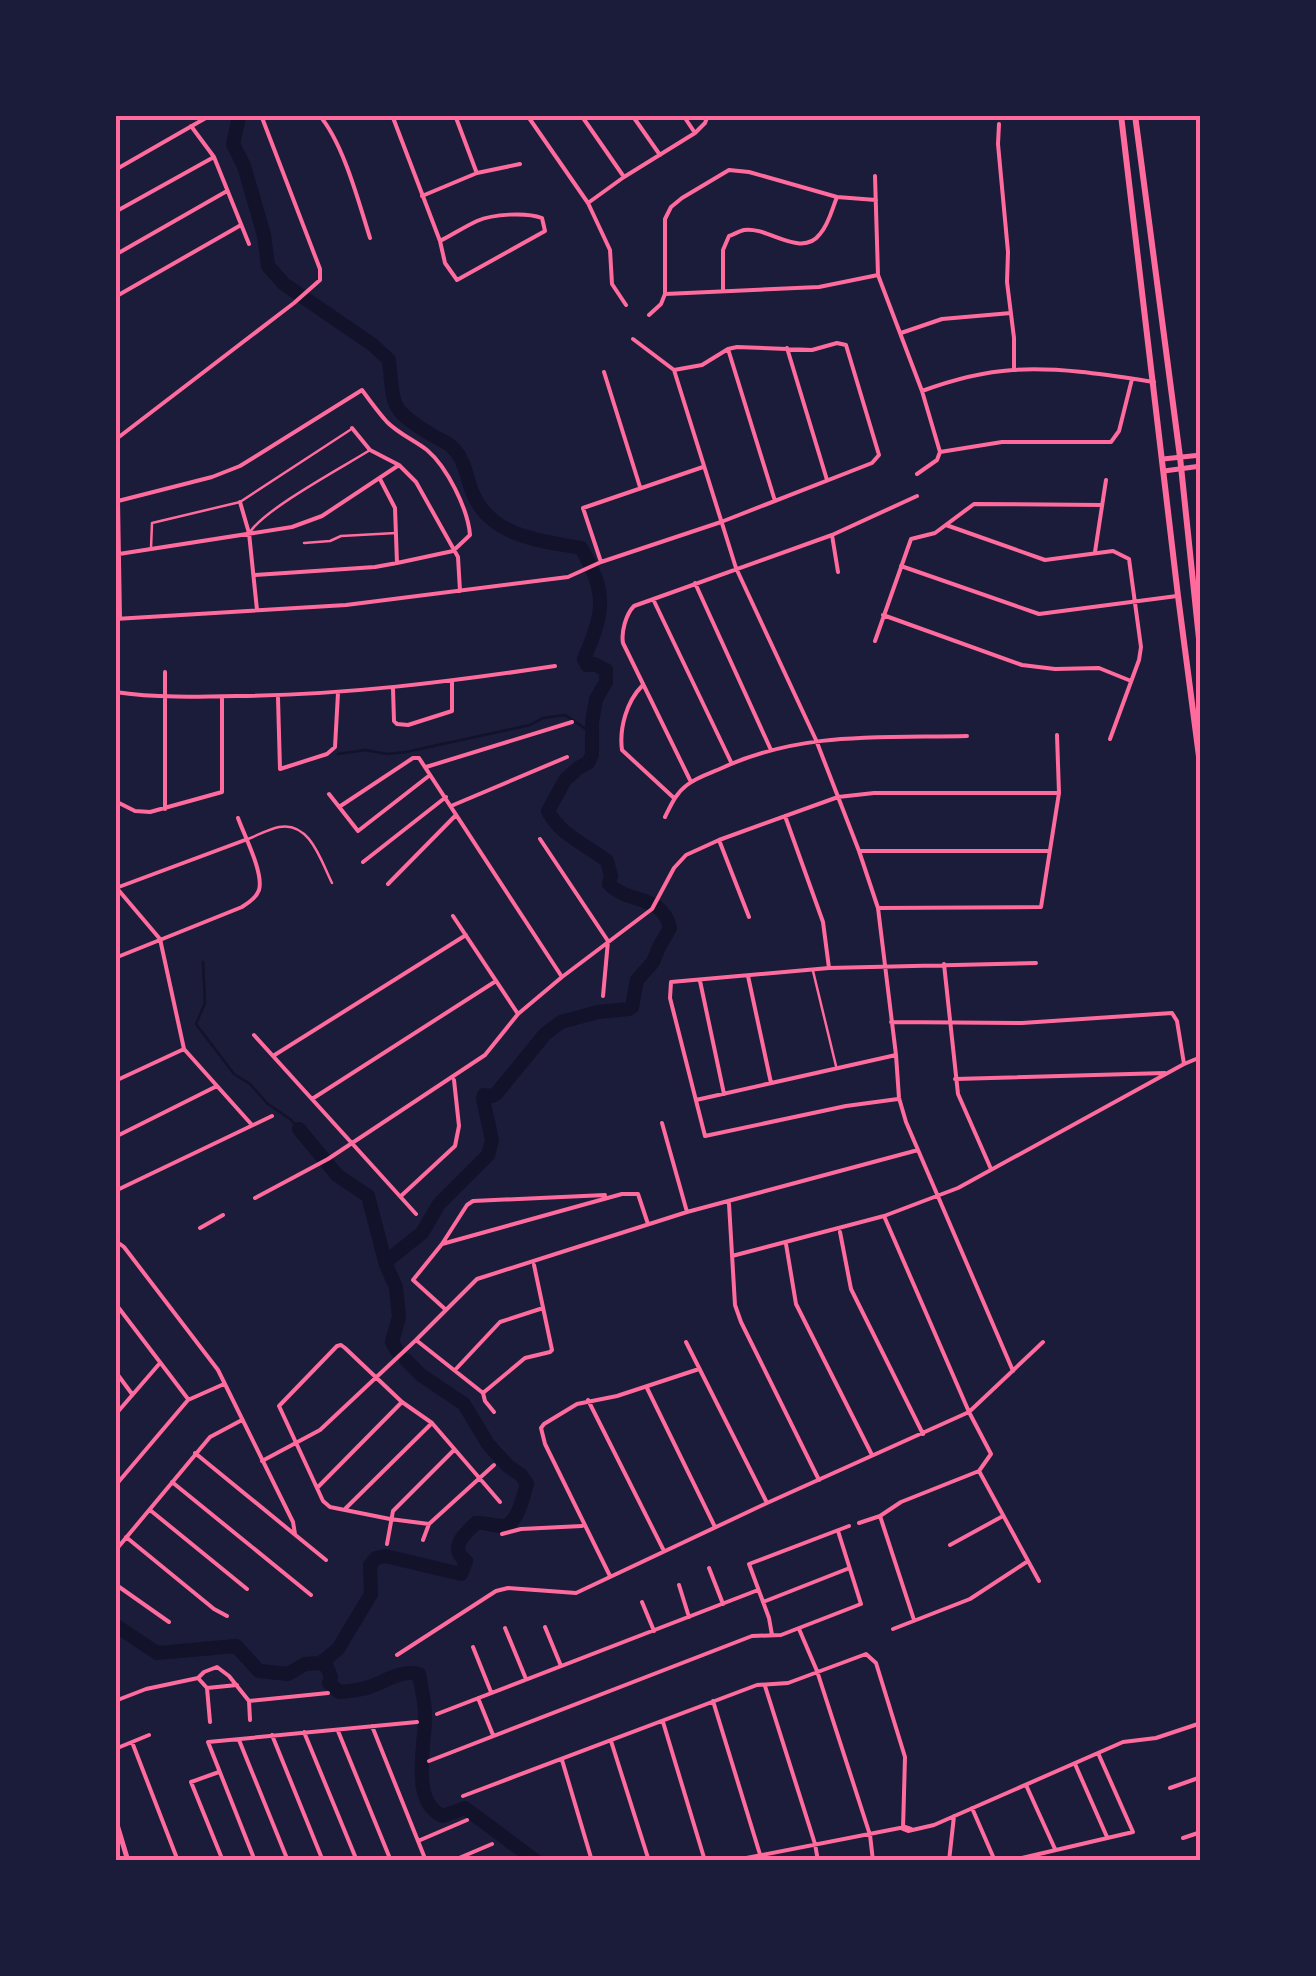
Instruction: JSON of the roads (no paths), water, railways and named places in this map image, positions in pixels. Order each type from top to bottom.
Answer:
[{"type":"main road","points":[[1121,115],[1201,772]]},
{"type":"main road","points":[[1135,115],[1180,457],[1201,658]]},
{"type":"street","points":[[115,170],[210,115]]},
{"type":"street","points":[[115,440],[320,280],[320,269],[261,115]]},
{"type":"street","points":[[319,115],[327,124],[350,176],[370,238]]},
{"type":"street","points":[[392,115],[445,263],[457,280],[544,231],[542,218],[538,215],[481,219],[440,241]]},
{"type":"street","points":[[455,115],[477,173]]},
{"type":"street","points":[[527,115],[588,203],[610,250],[612,284],[626,304]]},
{"type":"street","points":[[581,115],[624,177]]},
{"type":"street","points":[[632,115],[660,155]]},
{"type":"street","points":[[683,115],[695,133]]},
{"type":"street","points":[[588,203],[695,133],[708,115]]},
{"type":"street","points":[[999,124],[1014,370]]},
{"type":"street","points":[[191,126],[214,158],[250,244]]},
{"type":"street","points":[[115,212],[214,158]]},
{"type":"street","points":[[422,196],[477,173],[520,164]]},
{"type":"street","points":[[649,315],[665,294],[665,219],[671,207],[729,170],[836,196],[876,200]]},
{"type":"street","points":[[874,176],[878,276],[922,390],[940,452],[937,460],[917,474]]},
{"type":"street","points":[[115,254],[228,191]]},
{"type":"street","points":[[723,292],[722,250],[728,236],[752,230],[810,243],[826,224],[836,196]]},
{"type":"street","points":[[115,297],[241,225]]},
{"type":"street","points":[[665,294],[819,287],[878,276]]},
{"type":"street","points":[[901,333],[942,320],[1011,313]]},
{"type":"street","points":[[634,339],[674,370],[736,568],[816,740],[859,852],[878,908],[898,1098],[1014,1371]]},
{"type":"street","points":[[255,575],[397,564],[453,550],[470,535],[469,524],[439,462],[391,426],[362,390],[240,466],[118,501],[118,619],[346,604],[568,577],[872,463],[879,455],[846,344],[812,350],[737,347],[702,365],[674,370]]},
{"type":"street","points":[[787,348],[827,480]]},
{"type":"street","points":[[728,350],[775,501]]},
{"type":"street","points":[[922,390],[960,378],[1014,370],[1075,372],[1154,382]]},
{"type":"street","points":[[604,372],[640,487]]},
{"type":"street","points":[[940,452],[1013,441],[1112,442],[1119,432],[1132,379]]},
{"type":"street","points":[[352,428],[370,450],[399,465],[416,482],[458,557],[460,591]]},
{"type":"street","points":[[1163,460],[1201,454]]},
{"type":"street","points":[[118,554],[292,527],[322,516],[399,465]]},
{"type":"street","points":[[1164,471],[1201,466]]},
{"type":"street","points":[[599,563],[582,508],[703,467]]},
{"type":"street","points":[[380,479],[395,508],[397,564]]},
{"type":"street","points":[[1096,552],[1106,480]]},
{"type":"street","points":[[691,782],[623,643],[630,610],[832,535],[917,496]]},
{"type":"street","points":[[240,502],[249,533],[257,611]]},
{"type":"street","points":[[875,641],[911,539],[935,533],[974,504],[1102,505]]},
{"type":"street","points":[[946,526],[1046,560],[1096,552],[1113,552],[1129,559],[1141,646],[1110,739]]},
{"type":"street","points":[[832,535],[838,572]]},
{"type":"street","points":[[901,566],[1039,614],[1178,596]]},
{"type":"street","points":[[695,583],[770,750]]},
{"type":"street","points":[[653,599],[732,763]]},
{"type":"street","points":[[883,615],[1022,665],[1098,668],[1131,681]]},
{"type":"street","points":[[115,692],[165,697],[338,693],[452,682],[556,666]]},
{"type":"street","points":[[165,672],[165,809]]},
{"type":"street","points":[[392,688],[394,721],[408,725],[452,711],[452,682]]},
{"type":"street","points":[[644,684],[630,703],[622,750],[674,798]]},
{"type":"street","points":[[278,696],[280,769],[327,754],[336,746],[338,693]]},
{"type":"street","points":[[115,802],[150,812],[222,792],[222,697]]},
{"type":"street","points":[[426,768],[572,722]]},
{"type":"street","points":[[878,908],[1041,907],[1059,792],[1057,735]]},
{"type":"street","points":[[666,817],[674,798],[691,782],[770,750],[816,740],[968,736]]},
{"type":"street","points":[[339,807],[416,757],[562,976]]},
{"type":"street","points":[[452,806],[567,757]]},
{"type":"street","points":[[330,794],[358,830],[430,775]]},
{"type":"street","points":[[255,1198],[320,1165],[485,1055],[518,1014],[652,909],[674,868],[686,856],[838,796],[1059,792]]},
{"type":"street","points":[[363,862],[446,797]]},
{"type":"street","points":[[388,884],[457,815]]},
{"type":"street","points":[[785,816],[823,922],[829,968]]},
{"type":"street","points":[[115,958],[252,901],[260,877],[238,818]]},
{"type":"street","points":[[540,839],[608,941],[603,996]]},
{"type":"street","points":[[246,840],[115,888],[160,939],[184,1048],[252,1125]]},
{"type":"street","points":[[719,840],[749,918]]},
{"type":"street","points":[[859,852],[1050,850]]},
{"type":"street","points":[[453,916],[518,1014]]},
{"type":"street","points":[[273,1056],[466,935]]},
{"type":"street","points":[[898,1098],[705,1136],[670,998],[671,982],[829,968],[1036,963]]},
{"type":"street","points":[[944,964],[955,1079],[962,1107],[991,1169]]},
{"type":"street","points":[[748,976],[771,1082]]},
{"type":"street","points":[[700,980],[724,1094]]},
{"type":"street","points":[[312,1099],[496,981]]},
{"type":"street","points":[[891,1022],[1022,1022],[1172,1013],[1177,1021],[1184,1064]]},
{"type":"street","points":[[254,1035],[416,1214]]},
{"type":"street","points":[[115,1081],[184,1048]]},
{"type":"street","points":[[696,1100],[896,1055]]},
{"type":"street","points":[[732,1256],[884,1216],[958,1188],[1201,1058]]},
{"type":"street","points":[[955,1079],[1170,1073]]},
{"type":"street","points":[[401,1196],[454,1146],[459,1126],[453,1078]]},
{"type":"street","points":[[115,1136],[217,1086]]},
{"type":"street","points":[[115,1191],[272,1116]]},
{"type":"street","points":[[662,1123],[686,1212]]},
{"type":"street","points":[[262,1460],[320,1430],[476,1280],[686,1212],[918,1150]]},
{"type":"street","points":[[442,1244],[615,1194]]},
{"type":"street","points":[[446,1310],[413,1280],[474,1201],[638,1194],[648,1224]]},
{"type":"street","points":[[729,1202],[735,1305],[819,1480]]},
{"type":"street","points":[[200,1228],[224,1215]]},
{"type":"street","points":[[859,1523],[979,1471],[991,1454],[884,1216]]},
{"type":"street","points":[[840,1229],[852,1289],[923,1434]]},
{"type":"street","points":[[118,1244],[218,1370],[293,1522],[295,1534]]},
{"type":"street","points":[[786,1244],[796,1304],[872,1455]]},
{"type":"street","points":[[483,1393],[520,1362],[552,1350],[533,1263]]},
{"type":"street","points":[[115,1303],[188,1400]]},
{"type":"street","points":[[455,1370],[500,1322],[542,1308]]},
{"type":"street","points":[[416,1340],[483,1393],[494,1412]]},
{"type":"street","points":[[686,1342],[767,1502]]},
{"type":"street","points":[[396,1655],[496,1591],[508,1588],[576,1593],[969,1412],[1043,1342]]},
{"type":"street","points":[[429,1524],[326,1506],[278,1406],[337,1346],[342,1345],[402,1402],[432,1423],[500,1502]]},
{"type":"street","points":[[115,1415],[160,1363]]},
{"type":"street","points":[[610,1576],[545,1444],[542,1428],[588,1400],[617,1396],[699,1369]]},
{"type":"street","points":[[115,1371],[132,1394]]},
{"type":"street","points":[[115,1486],[188,1400],[224,1384]]},
{"type":"street","points":[[646,1387],[715,1527]]},
{"type":"street","points":[[588,1400],[664,1551]]},
{"type":"street","points":[[317,1488],[402,1402]]},
{"type":"street","points":[[115,1552],[212,1435],[242,1420]]},
{"type":"street","points":[[344,1510],[432,1423]]},
{"type":"street","points":[[386,1544],[393,1511],[455,1449]]},
{"type":"street","points":[[195,1453],[326,1560]]},
{"type":"street","points":[[423,1540],[429,1524],[494,1465]]},
{"type":"street","points":[[979,1471],[1038,1580]]},
{"type":"street","points":[[172,1482],[311,1594]]},
{"type":"street","points":[[150,1509],[248,1590]]},
{"type":"street","points":[[880,1516],[915,1622]]},
{"type":"street","points":[[950,1545],[1002,1516]]},
{"type":"street","points":[[502,1534],[521,1529],[584,1526]]},
{"type":"street","points":[[772,1634],[749,1564],[849,1526]]},
{"type":"street","points":[[429,1760],[752,1636],[781,1634],[861,1604],[838,1531]]},
{"type":"street","points":[[126,1538],[214,1610],[227,1616]]},
{"type":"street","points":[[893,1629],[970,1599],[1028,1561]]},
{"type":"street","points":[[709,1568],[723,1604]]},
{"type":"street","points":[[763,1602],[849,1568]]},
{"type":"street","points":[[115,1584],[169,1622]]},
{"type":"street","points":[[679,1585],[689,1617]]},
{"type":"street","points":[[437,1714],[758,1590]]},
{"type":"street","points":[[642,1602],[654,1631]]},
{"type":"street","points":[[545,1626],[561,1666]]},
{"type":"street","points":[[506,1628],[526,1679]]},
{"type":"street","points":[[799,1628],[817,1671],[870,1835],[873,1861]]},
{"type":"street","points":[[473,1646],[491,1692]]},
{"type":"street","points":[[463,1796],[757,1684],[788,1683],[866,1654],[876,1663],[905,1757],[908,1829]]},
{"type":"street","points":[[115,1701],[146,1688],[198,1678],[216,1668],[250,1700],[250,1720]]},
{"type":"street","points":[[198,1678],[207,1688],[210,1722]]},
{"type":"street","points":[[207,1688],[237,1685]]},
{"type":"street","points":[[765,1686],[818,1861]]},
{"type":"street","points":[[250,1700],[328,1693]]},
{"type":"street","points":[[478,1698],[493,1735]]},
{"type":"street","points":[[713,1701],[762,1858]]},
{"type":"street","points":[[663,1721],[706,1861]]},
{"type":"street","points":[[255,1861],[208,1742],[417,1722]]},
{"type":"street","points":[[731,1861],[934,1825],[1123,1742],[1156,1738],[1201,1723]]},
{"type":"street","points":[[372,1726],[426,1861]]},
{"type":"street","points":[[337,1729],[391,1861]]},
{"type":"street","points":[[304,1732],[357,1861]]},
{"type":"street","points":[[115,1749],[150,1735]]},
{"type":"street","points":[[272,1736],[323,1861]]},
{"type":"street","points":[[238,1738],[288,1861]]},
{"type":"street","points":[[611,1741],[650,1861]]},
{"type":"street","points":[[132,1742],[178,1861]]},
{"type":"street","points":[[1009,1861],[1132,1832],[1098,1752]]},
{"type":"street","points":[[562,1760],[592,1861]]},
{"type":"street","points":[[1075,1762],[1107,1838]]},
{"type":"street","points":[[219,1772],[191,1782],[222,1861]]},
{"type":"street","points":[[1170,1788],[1201,1776]]},
{"type":"street","points":[[1025,1784],[1054,1849]]},
{"type":"street","points":[[972,1808],[995,1861]]},
{"type":"street","points":[[949,1861],[954,1816]]},
{"type":"street","points":[[115,1818],[128,1861]]},
{"type":"street","points":[[418,1841],[467,1820]]},
{"type":"street","points":[[1183,1838],[1201,1832]]},
{"type":"street","points":[[452,1861],[492,1844]]},
{"type":"lane","points":[[151,549],[152,523],[240,502],[352,428]]},
{"type":"lane","points":[[249,533],[255,524],[370,450]]},
{"type":"lane","points":[[304,543],[396,533]]},
{"type":"lane","points":[[246,840],[282,826],[297,828],[306,834],[332,883]]},
{"type":"lane","points":[[813,970],[836,1067]]},
{"type":"waterway","points":[[239,117],[233,144],[244,166],[264,235],[268,266],[284,284],[389,360],[396,405],[408,419],[457,452],[482,510],[520,535],[581,548],[590,564],[600,603],[596,628],[584,659],[587,665],[606,670],[606,682],[596,699],[588,763],[565,780],[548,811],[567,833],[607,861],[609,884],[660,909],[670,928],[653,962],[637,980],[632,1007],[561,1022],[545,1034],[496,1094],[484,1095],[492,1140],[488,1155],[439,1204],[422,1233],[386,1265]]},
{"type":"waterway","points":[[338,754],[365,750],[406,752],[565,715],[592,733]]},
{"type":"waterway","points":[[203,962],[205,1003],[196,1024],[234,1074],[299,1129]]},
{"type":"waterway","points":[[299,1129],[337,1175],[368,1196],[386,1265],[396,1287],[399,1317],[392,1342],[397,1351]]},
{"type":"waterway","points":[[321,1663],[338,1649],[371,1594],[370,1565],[376,1558],[385,1556],[461,1574],[466,1561],[458,1546],[463,1537],[476,1523],[508,1525],[519,1510],[527,1484],[488,1444],[464,1404],[406,1360]]},
{"type":"waterway","points":[[115,1625],[157,1653],[236,1646],[259,1671],[288,1674],[305,1664],[321,1663],[327,1667],[329,1683],[339,1692],[365,1688],[400,1674],[419,1674],[425,1714],[422,1771],[426,1798],[443,1816],[465,1808],[536,1861]]}]
